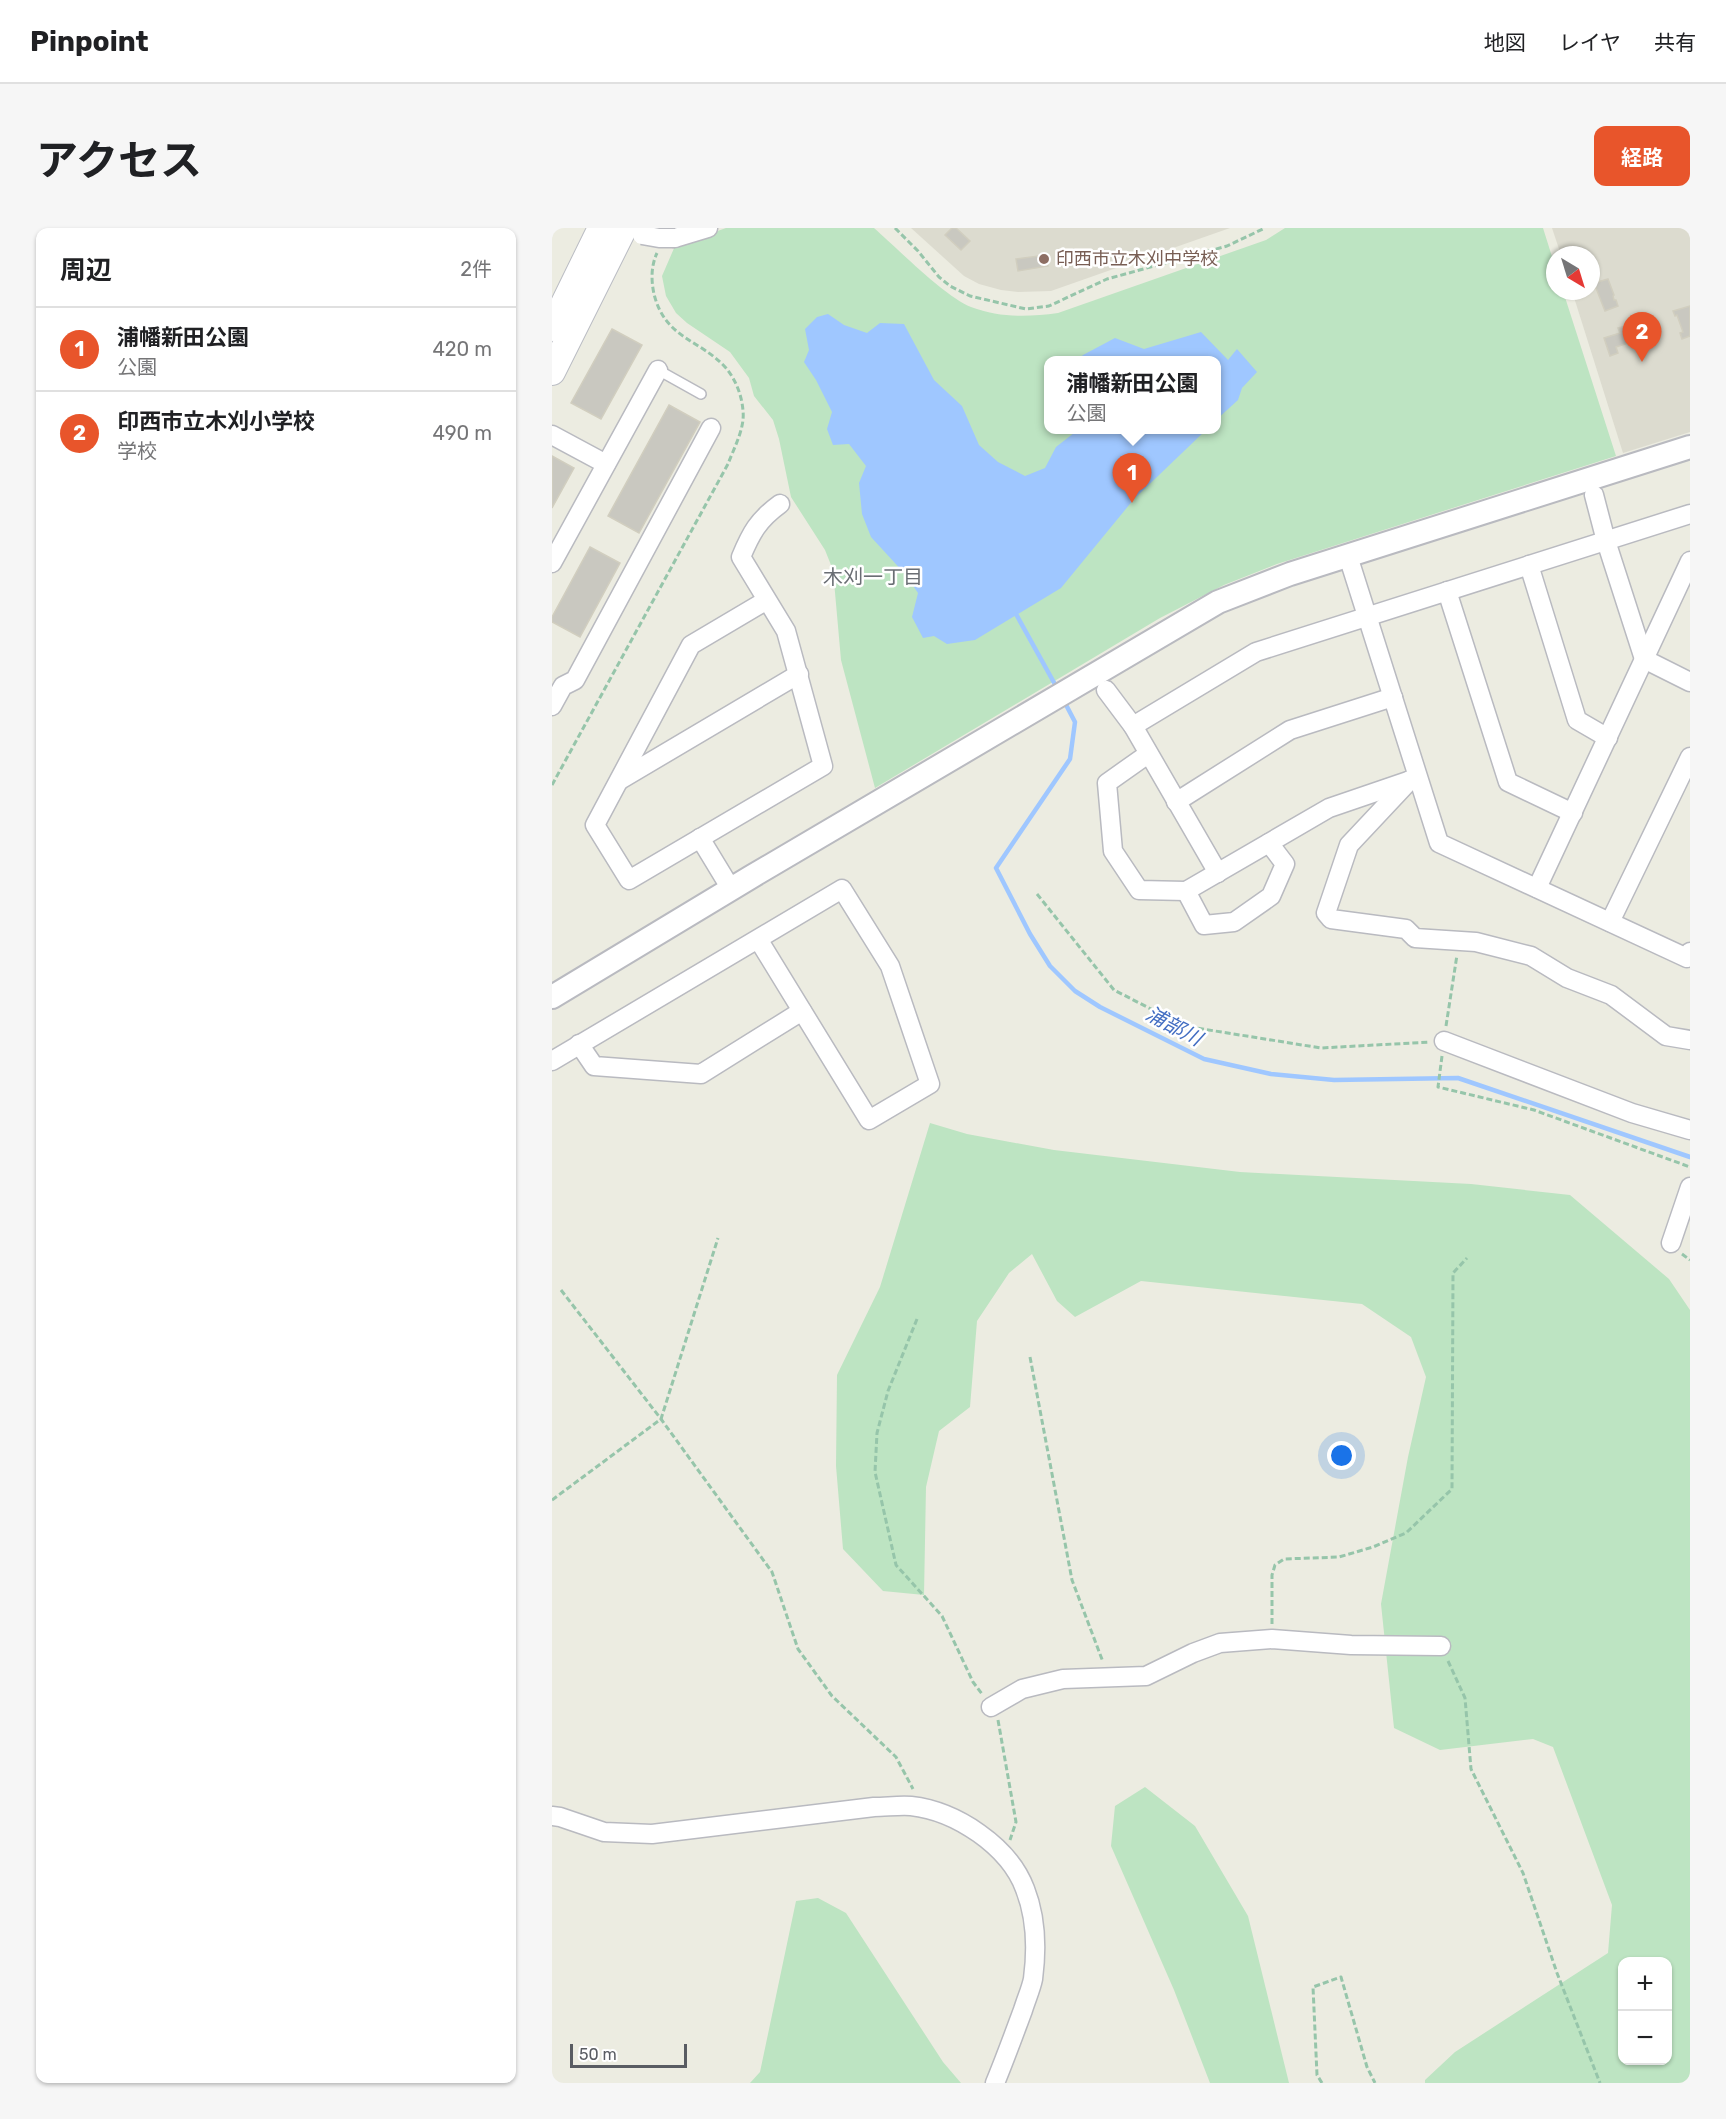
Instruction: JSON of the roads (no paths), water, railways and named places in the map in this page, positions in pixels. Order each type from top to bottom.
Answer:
[{"type":"main road","points":[[552,372],[558,333],[623,230]]},
{"type":"street","points":[[623,230],[659,238],[675,238],[708,228]]},
{"type":"street","points":[[552,563],[658,370]]},
{"type":"street","points":[[552,706],[557,684],[575,680],[711,428]]},
{"type":"street","points":[[552,435],[606,464]]},
{"type":"street","points":[[552,997],[1218,602],[1290,574],[1690,447]]},
{"type":"street","points":[[1594,495],[1606,541],[1644,659],[1690,682]]},
{"type":"street","points":[[767,600],[692,645],[595,825],[629,880],[823,766],[786,631],[741,557],[753,529],[768,512],[780,504]]},
{"type":"street","points":[[1133,726],[1256,652],[1606,541],[1689,518]]},
{"type":"street","points":[[1348,556],[1393,697],[1414,779],[1439,843],[1687,958],[1690,952]]},
{"type":"street","points":[[1537,888],[1690,561]]},
{"type":"street","points":[[1529,565],[1577,720],[1608,738]]},
{"type":"street","points":[[1447,591],[1508,782],[1573,813]]},
{"type":"street","points":[[618,781],[799,674]]},
{"type":"street","points":[[1106,690],[1133,726],[1218,873]]},
{"type":"street","points":[[1176,802],[1290,730],[1393,697]]},
{"type":"street","points":[[1148,754],[1107,783],[1113,851],[1139,890],[1186,891],[1329,807],[1414,779]]},
{"type":"street","points":[[1610,922],[1690,757]]},
{"type":"street","points":[[1414,779],[1349,845],[1326,913],[1331,918],[1406,929],[1415,938],[1476,942],[1531,956],[1567,978],[1611,995],[1666,1035],[1690,1040]]},
{"type":"street","points":[[700,838],[731,889]]},
{"type":"street","points":[[1186,891],[1204,925],[1234,922],[1270,897],[1285,864],[1269,843]]},
{"type":"street","points":[[552,1060],[842,889],[890,966],[930,1084],[869,1119],[758,939]]},
{"type":"street","points":[[579,1044],[594,1066],[701,1074],[802,1011]]},
{"type":"street","points":[[1444,1041],[1632,1113],[1690,1130]]},
{"type":"street","points":[[1671,1243],[1690,1187]]},
{"type":"street","points":[[991,1707],[1022,1689],[1063,1679],[1146,1676],[1193,1653],[1221,1643],[1272,1639],[1351,1645],[1441,1646]]},
{"type":"street","points":[[552,1816],[560,1816],[604,1832],[652,1834],[874,1807],[911,1806],[938,1812],[970,1826],[994,1845],[1012,1867],[1025,1887],[1033,1915],[1035,1945],[1033,1982],[995,2083]]},
{"type":"lane","points":[[658,370],[701,394]]},
{"type":"water","points":[[828,314],[844,325],[867,333],[880,323],[904,324],[934,380],[962,406],[979,445],[998,462],[1025,476],[1045,468],[1056,447],[1073,434],[1202,434],[1134,499],[1061,588],[975,640],[947,644],[934,636],[923,638],[912,617],[918,593],[905,574],[871,537],[862,514],[859,483],[866,466],[849,444],[833,445],[827,429],[832,412],[804,362],[809,350],[805,329],[817,317]]},
{"type":"water","points":[[1201,332],[1228,360],[1237,349],[1257,372],[1242,388],[1238,400],[1221,415],[1221,356],[1082,356],[1115,338],[1144,349]]},
{"type":"waterway","name":"浦部川","points":[[1016,614],[1057,688]]},
{"type":"waterway","name":"浦部川","points":[[1064,701],[1075,722],[1070,759],[996,868],[1030,934],[1050,966],[1075,991],[1100,1007],[1204,1059],[1271,1074],[1334,1080],[1458,1078],[1690,1157]]},
{"type":"place","name":"印西市立木刈中学校","points":[[1044,259]]},
{"type":"place","name":"印西市立木刈小学校","points":[[1642,362]]},
{"type":"place","name":"浦幡新田公園","points":[[1132,503]]},
{"type":"district","name":"木刈一丁目","points":[[873,577]]}]
